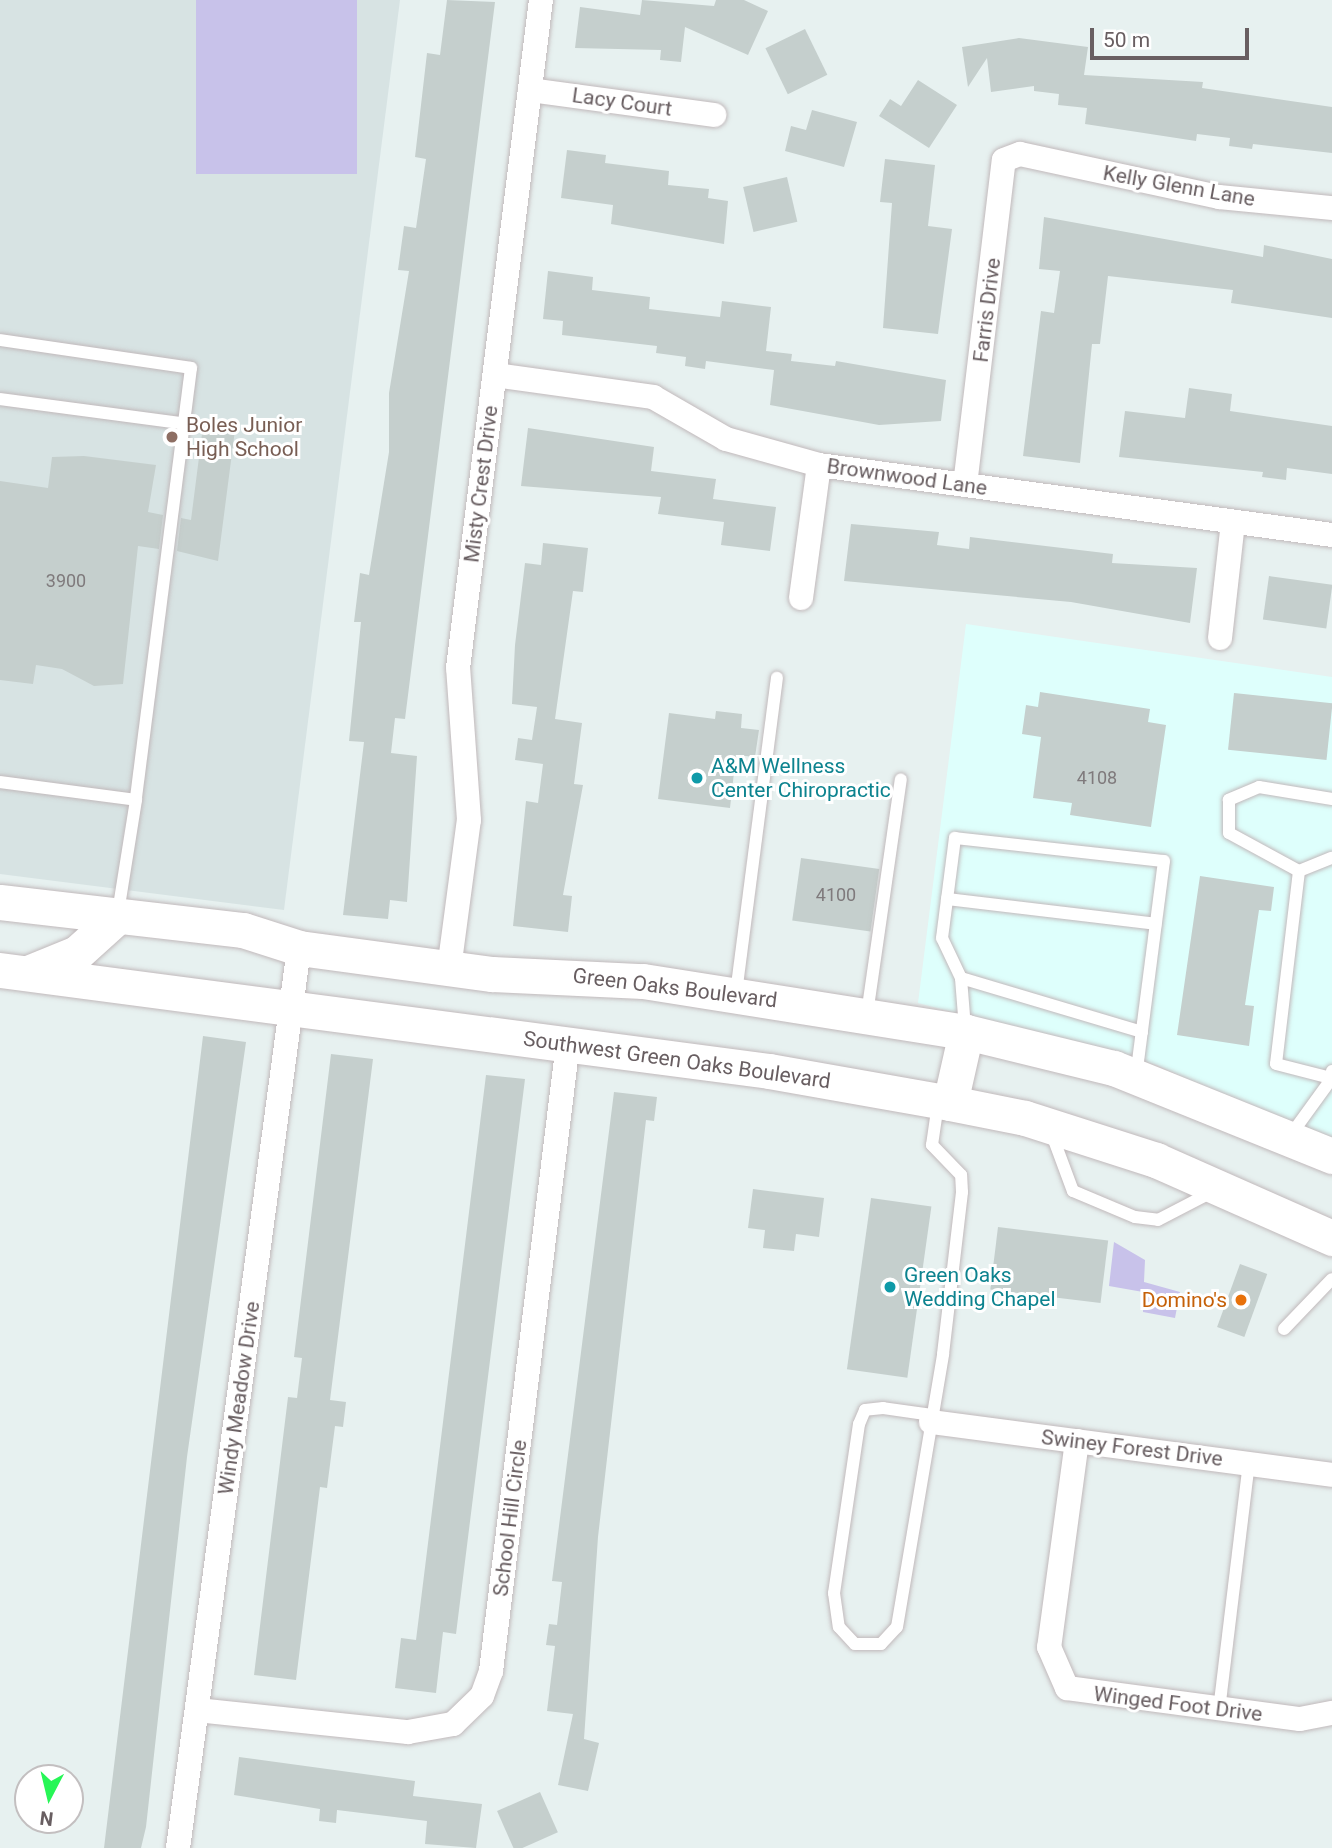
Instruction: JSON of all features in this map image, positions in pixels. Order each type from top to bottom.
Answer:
[{"type":"main road","name":"Green Oaks Boulevard","points":[[0,902],[243,930],[299,948],[449,968],[576,974],[736,993],[965,1032],[1136,1076],[1289,1136],[1332,1156]]},
{"type":"main road","points":[[14,972],[77,953],[117,917]]},
{"type":"main road","name":"Southwest Green Oaks Boulevard","points":[[14,972],[291,1010],[568,1043],[944,1102],[1049,1126],[1221,1188],[1332,1238]]},
{"type":"main road","points":[[944,1102],[965,1032]]},
{"type":"street","name":"Misty Crest Drive","points":[[449,968],[469,820],[458,668],[541,0]]},
{"type":"street","name":"Lacy Court","points":[[530,90],[714,115]]},
{"type":"street","name":"Kelly Glenn Lane","points":[[1028,155],[1219,197],[1332,208]]},
{"type":"street","name":"Farris Drive","points":[[965,485],[1000,180],[1004,160],[1028,155]]},
{"type":"street","name":"Brownwood Lane","points":[[495,375],[653,397],[726,439],[819,465],[1332,535]]},
{"type":"street","points":[[801,598],[819,465]]},
{"type":"street","points":[[1220,638],[1233,522]]},
{"type":"street","name":"Windy Meadow Drive","points":[[178,1848],[299,948]]},
{"type":"street","name":"School Hill Circle","points":[[197,1710],[408,1732],[453,1724],[482,1696],[494,1643],[568,1043]]},
{"type":"street","name":"Swiney Forest Drive","points":[[932,1418],[1077,1441],[1332,1475]]},
{"type":"street","name":"Winged Foot Drive","points":[[1077,1441],[1049,1647],[1053,1669],[1067,1688],[1099,1697],[1300,1719],[1332,1713]]},
{"type":"lane","points":[[0,340],[184,363],[193,376],[136,800],[117,917]]},
{"type":"lane","points":[[0,399],[187,424]]},
{"type":"lane","points":[[736,993],[777,678]]},
{"type":"lane","points":[[867,1014],[901,779]]},
{"type":"lane","points":[[0,782],[136,800]]},
{"type":"lane","points":[[1332,799],[1259,787],[1229,800],[1229,834],[1299,871],[1332,858]]},
{"type":"lane","points":[[965,1032],[961,978],[942,938],[955,838],[1164,861],[1136,1076]]},
{"type":"lane","points":[[1289,1136],[1332,1075],[1276,1064],[1299,871]]},
{"type":"lane","points":[[947,899],[1156,924]]},
{"type":"lane","points":[[961,978],[1142,1032]]},
{"type":"lane","points":[[932,1418],[883,1408],[865,1410],[859,1424],[834,1593],[839,1627],[855,1644],[881,1644],[897,1627],[932,1418],[962,1192],[961,1175],[932,1145],[944,1102]]},
{"type":"lane","points":[[1049,1126],[1073,1191],[1135,1217],[1158,1220],[1221,1188]]},
{"type":"lane","points":[[1284,1329],[1332,1279]]},
{"type":"lane","points":[[1219,1710],[1249,1463]]},
{"type":"shaded area","name":"Boles Junior High School","points":[[0,0],[400,0],[284,910],[0,874]]},
{"type":"shaded area","points":[[196,0],[357,0],[357,174],[196,174]]},
{"type":"shaded area","points":[[966,624],[1332,677],[1332,1148],[1157,1065],[918,1003]]},
{"type":"shaded area","points":[[1114,1242],[1145,1260],[1144,1282],[1180,1292],[1175,1318],[1143,1312],[1143,1292],[1109,1286]]},
{"type":"building","points":[[447,0],[495,2],[405,719],[395,718],[391,753],[417,756],[407,902],[390,900],[388,919],[343,915],[364,742],[349,741],[361,622],[354,622],[360,573],[369,575],[389,452],[389,393],[409,271],[398,270],[404,226],[416,228],[426,159],[415,157],[427,53],[440,55]]},
{"type":"building","points":[[642,0],[714,6],[716,0],[744,0],[768,11],[748,55],[685,27],[681,62],[660,60],[661,50],[575,48],[580,7],[640,15]]},
{"type":"building","points":[[805,29],[827,75],[788,94],[765,48]]},
{"type":"building","points":[[1019,38],[1088,47],[1084,75],[1203,82],[1202,88],[1332,107],[1332,153],[1253,144],[1252,149],[1229,146],[1230,138],[1197,134],[1196,141],[1085,124],[1087,108],[1058,105],[1059,94],[1034,91],[1034,86],[991,92],[987,58],[968,87],[962,47]]},
{"type":"building","points":[[918,80],[957,105],[929,148],[879,116],[890,99],[901,106]]},
{"type":"building","points":[[812,110],[857,122],[844,167],[785,151],[791,126],[806,130]]},
{"type":"building","points":[[567,150],[606,155],[605,163],[669,171],[668,185],[709,189],[708,198],[728,201],[724,244],[611,224],[613,205],[561,198]]},
{"type":"building","points":[[885,159],[935,165],[928,226],[952,229],[938,334],[883,328],[892,203],[880,202]]},
{"type":"building","points":[[787,177],[797,222],[754,232],[743,187]]},
{"type":"building","points":[[1044,217],[1263,257],[1264,245],[1332,259],[1332,318],[1231,303],[1233,290],[1108,276],[1100,344],[1092,344],[1080,463],[1023,456],[1041,311],[1054,313],[1060,271],[1039,269]]},
{"type":"building","points":[[548,271],[593,277],[592,290],[650,297],[649,309],[720,317],[722,301],[771,307],[766,351],[792,354],[791,361],[835,366],[836,361],[946,380],[941,421],[879,425],[770,405],[774,370],[706,361],[705,369],[685,366],[686,357],[656,353],[657,346],[562,335],[563,321],[543,319]]},
{"type":"building","points":[[1189,388],[1232,394],[1230,411],[1332,426],[1332,474],[1287,468],[1286,480],[1262,477],[1263,472],[1119,457],[1125,411],[1185,418]]},
{"type":"building","points":[[203,426],[235,430],[218,561],[177,551],[181,518],[191,520]]},
{"type":"building","points":[[528,428],[654,447],[651,471],[716,479],[713,499],[776,507],[770,551],[721,545],[724,522],[658,514],[661,497],[521,486]]},
{"type":"building","name":"Boles Junior High School","points":[[84,456],[156,465],[148,512],[163,515],[159,549],[138,546],[123,684],[94,686],[62,669],[36,665],[33,684],[0,680],[0,481],[48,488],[52,457]]},
{"type":"building","points":[[851,524],[939,532],[937,545],[969,549],[970,537],[1113,554],[1112,563],[1197,568],[1190,623],[1071,602],[844,581]]},
{"type":"building","points":[[543,543],[588,548],[583,592],[573,591],[555,719],[582,723],[574,784],[583,785],[563,895],[572,896],[568,932],[513,926],[526,801],[538,803],[543,764],[515,760],[518,738],[532,740],[537,707],[512,704],[515,645],[525,563],[541,565]]},
{"type":"building","points":[[1269,576],[1332,585],[1326,628],[1263,620]]},
{"type":"building","points":[[1040,692],[1150,709],[1148,722],[1166,725],[1151,827],[1070,815],[1072,803],[1033,798],[1041,737],[1022,734],[1026,705],[1038,707]]},
{"type":"building","points":[[1234,693],[1332,703],[1326,760],[1228,750]]},
{"type":"building","name":"A&M Wellness Center Chiropractic","points":[[716,711],[742,714],[741,728],[759,730],[755,757],[736,755],[730,808],[658,799],[669,713],[715,719]]},
{"type":"building","points":[[801,858],[879,869],[870,931],[792,920]]},
{"type":"building","points":[[1200,876],[1274,887],[1271,911],[1259,910],[1245,1005],[1254,1006],[1249,1046],[1177,1035]]},
{"type":"building","points":[[203,1036],[246,1042],[187,1457],[146,1827],[141,1848],[104,1848]]},
{"type":"building","points":[[331,1054],[373,1059],[330,1400],[346,1402],[343,1427],[335,1426],[327,1488],[320,1487],[296,1680],[254,1675],[288,1397],[297,1398],[302,1358],[294,1357]]},
{"type":"building","points":[[486,1075],[525,1079],[456,1634],[443,1632],[436,1693],[395,1688],[401,1638],[416,1640]]},
{"type":"building","points":[[614,1092],[657,1097],[654,1121],[646,1120],[598,1537],[584,1739],[599,1743],[588,1791],[558,1785],[573,1714],[547,1711],[555,1646],[546,1645],[549,1624],[557,1625],[562,1582],[552,1581]]},
{"type":"building","points":[[753,1189],[824,1198],[819,1237],[796,1234],[794,1251],[763,1248],[765,1230],[748,1228]]},
{"type":"building","name":"Green Oaks Wedding Chapel","points":[[871,1198],[931,1206],[907,1378],[847,1369]]},
{"type":"building","points":[[998,1227],[1108,1241],[1100,1303],[990,1290]]},
{"type":"building","name":"Domino's","points":[[1240,1264],[1267,1274],[1244,1337],[1217,1327]]},
{"type":"building","points":[[239,1757],[415,1781],[413,1796],[482,1804],[476,1848],[425,1844],[427,1821],[337,1810],[336,1823],[319,1821],[320,1809],[234,1795]]},
{"type":"building","points":[[540,1792],[558,1832],[522,1848],[513,1848],[497,1811]]},
{"type":"place","name":"Boles Junior High School","points":[[172,437]]},
{"type":"place","name":"A&M Wellness Center Chiropractic","points":[[697,778]]},
{"type":"place","name":"Green Oaks Wedding Chapel","points":[[890,1287]]},
{"type":"place","name":"Domino's","points":[[1241,1300]]}]
